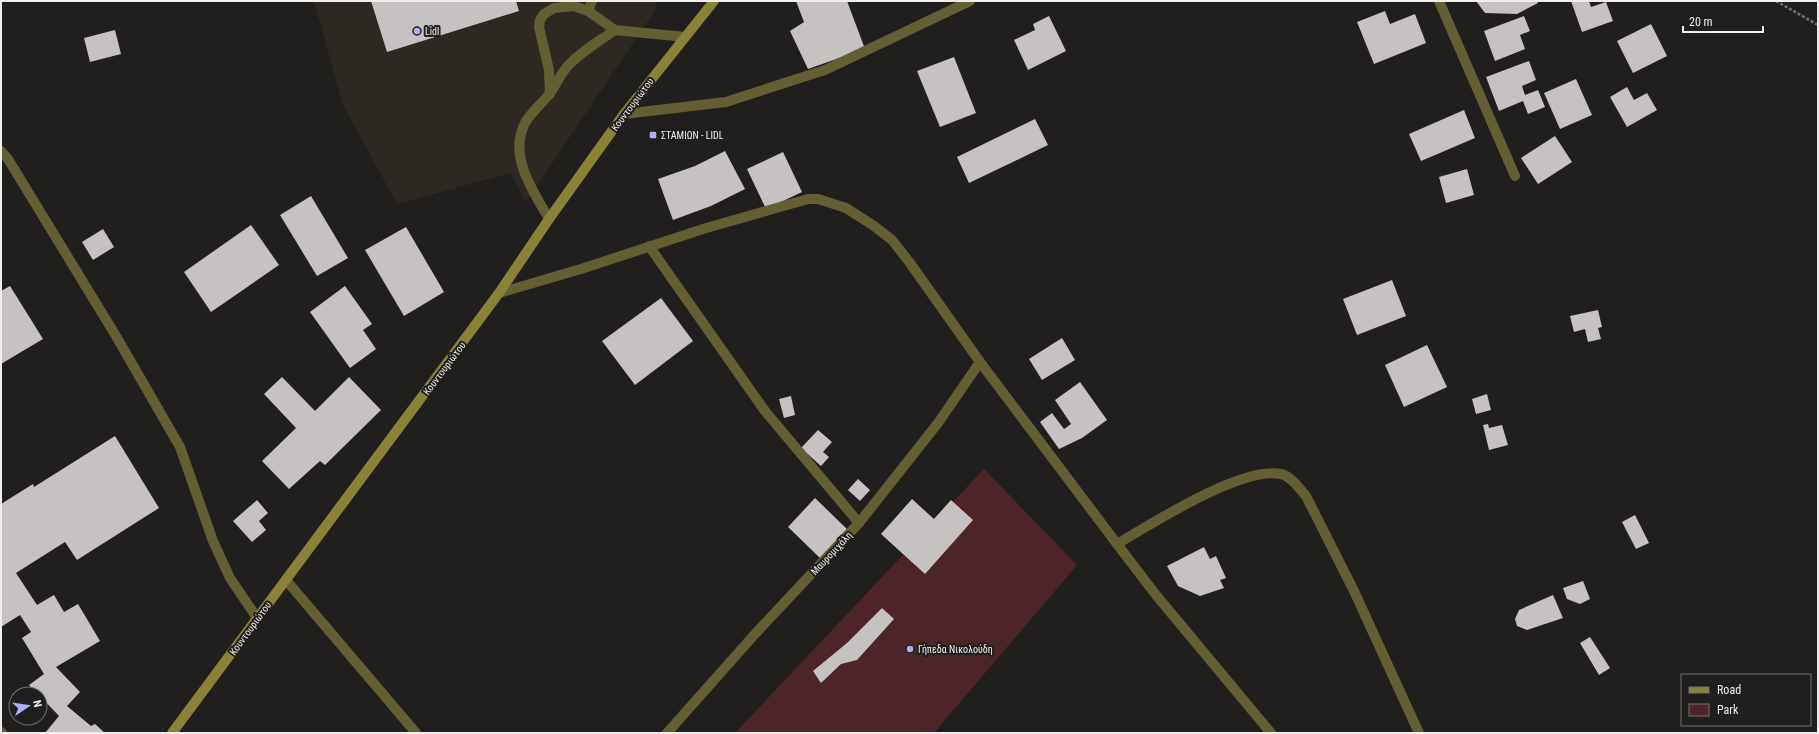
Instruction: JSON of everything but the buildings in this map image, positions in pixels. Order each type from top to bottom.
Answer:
[{"type":"main road","name":"Κουντουριώτου","points":[[172,733],[499,293],[549,219],[624,114],[714,1]]},
{"type":"street","points":[[588,11],[592,1]]},
{"type":"street","points":[[624,114],[726,102],[825,70],[970,1]]},
{"type":"street","points":[[1439,1],[1515,176]]},
{"type":"street","points":[[550,94],[548,70],[539,27],[540,20],[544,14],[554,8],[574,6],[588,11],[615,30],[685,37]]},
{"type":"street","points":[[549,219],[525,176],[520,156],[519,138],[525,122],[550,94],[566,69],[578,55],[615,30]]},
{"type":"street","points":[[1,152],[8,159],[163,416],[180,447],[213,541],[230,578],[257,618]]},
{"type":"street","points":[[499,293],[581,269],[703,229],[808,199],[818,199],[846,208],[874,226],[892,240],[980,362],[1156,595],[1271,733]]},
{"type":"street","points":[[649,246],[765,412],[859,524]]},
{"type":"street","name":"Μαυρομιχάλη","points":[[667,733],[755,634],[859,524],[938,424],[980,362]]},
{"type":"street","points":[[1117,544],[1188,503],[1233,483],[1262,473],[1282,474],[1296,484],[1306,496],[1354,591],[1419,733]]},
{"type":"street","points":[[286,580],[416,733]]},
{"type":"path","points":[[1776,1],[1818,25]]},
{"type":"shaded area","points":[[314,1],[657,1],[654,12],[526,202],[510,173],[397,204],[343,105]]},
{"type":"green space","name":"Γήπεδα Νικολούδη","points":[[984,469],[1077,565],[934,733],[735,733]]},
{"type":"place","name":"Lidl","points":[[417,31]]},
{"type":"place","name":"ΣΤΑΜΙΩΝ - LIDL","points":[[653,135]]},
{"type":"place","name":"Γήπεδα Νικολούδη","points":[[910,649]]}]
